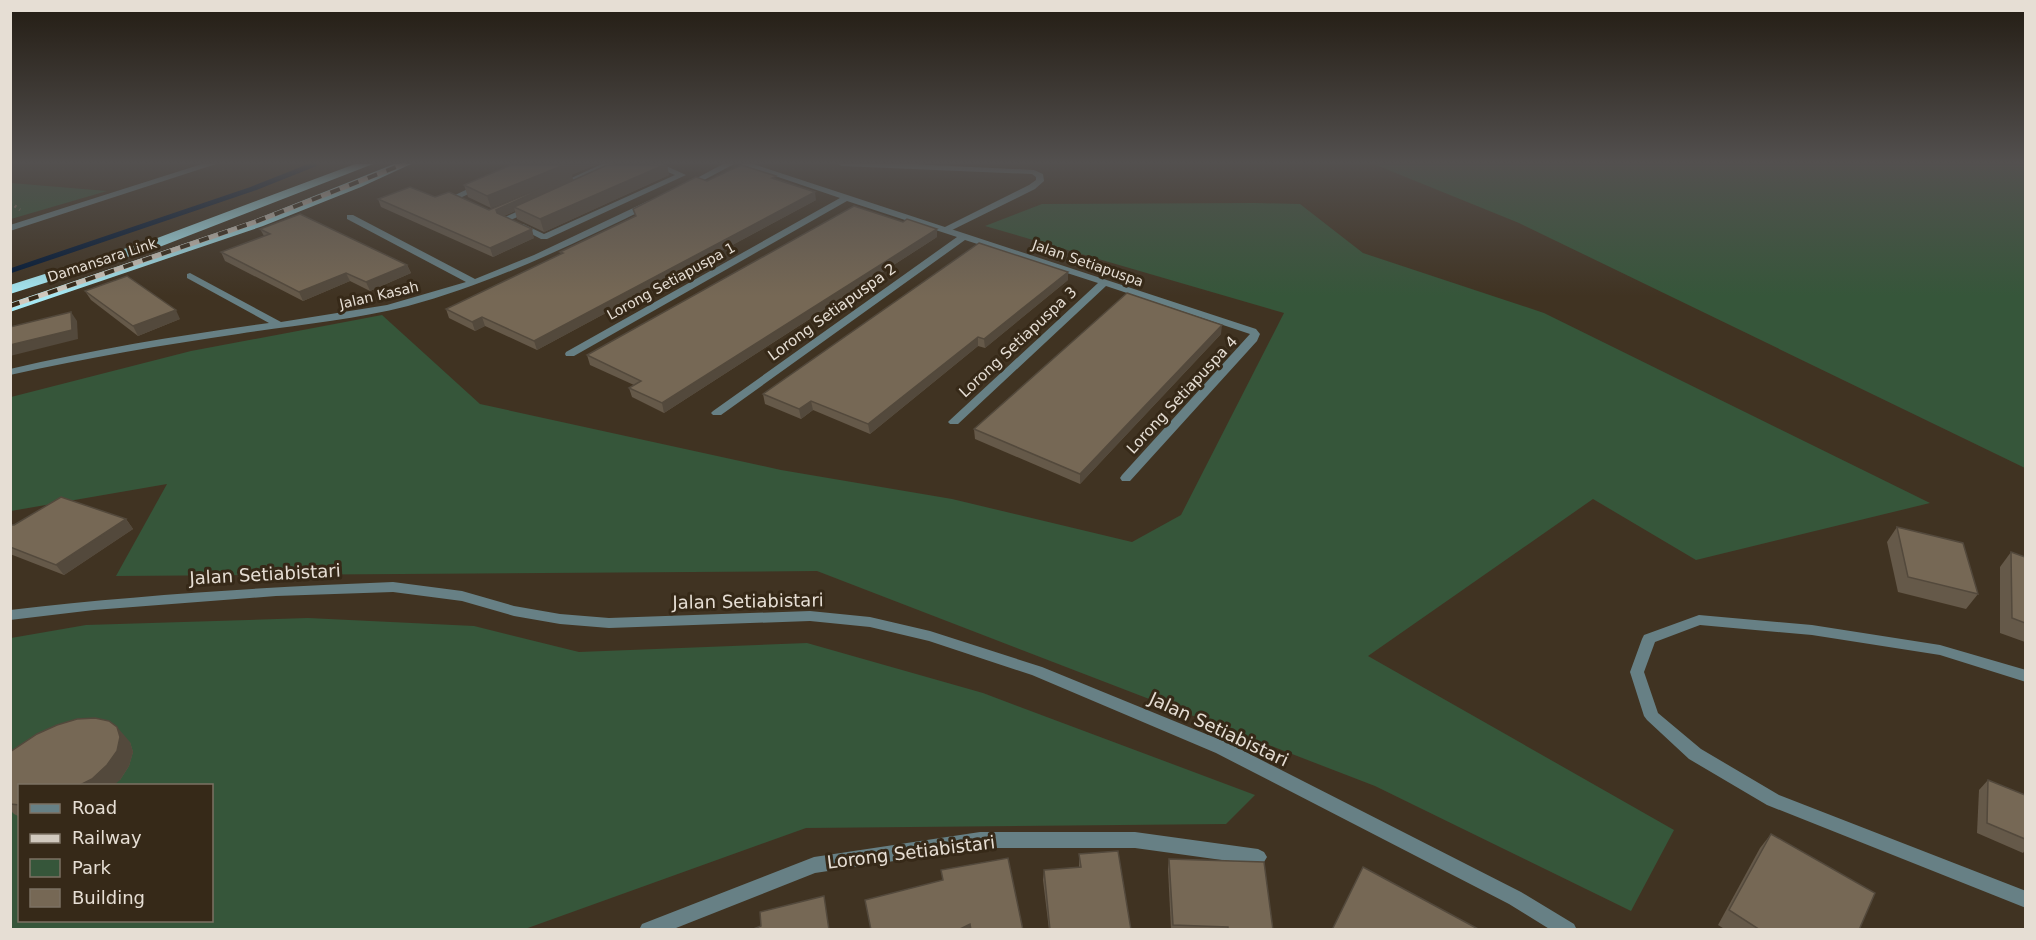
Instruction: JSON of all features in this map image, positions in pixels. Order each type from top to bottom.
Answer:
[{"type":"highway","name":"Damansara Link","points":[[10,289],[157,243],[252,208]]},
{"type":"highway","name":"Damansara Link","points":[[10,308],[180,252],[295,208]]},
{"type":"street","points":[[10,228],[77,208]]},
{"type":"street","points":[[531,208],[506,219],[564,245]]},
{"type":"street","points":[[544,237],[608,208]]},
{"type":"street","name":"Jalan Kasah","points":[[10,372],[67,358],[338,318],[422,300],[474,282],[564,245],[641,208]]},
{"type":"street","name":"Lorong Setiapuspa 1","points":[[570,354],[829,208]]},
{"type":"street","name":"Jalan Setiapuspa","points":[[880,208],[1102,284],[1252,331]]},
{"type":"street","points":[[946,230],[990,208]]},
{"type":"street","points":[[350,217],[474,282]]},
{"type":"street","name":"Lorong Setiapuspa 2","points":[[717,413],[964,236]]},
{"type":"street","points":[[190,276],[280,325]]},
{"type":"street","name":"Lorong Setiapuspa 3","points":[[954,422],[1102,284]]},
{"type":"street","name":"Lorong Setiapuspa 4","points":[[1126,478],[1254,339],[1255,334],[1252,331]]},
{"type":"street","name":"Jalan Setiabistari","points":[[10,615],[94,604],[253,592],[393,587],[462,596],[514,611],[560,619],[609,623],[810,616],[870,622],[930,636],[1037,671],[1222,748],[1515,898],[1568,930]]},
{"type":"street","points":[[2025,676],[1940,650],[1812,630],[1699,620],[1649,639],[1637,672],[1652,716],[1695,754],[1753,789],[1773,800],[1910,852],[2025,900]]},
{"type":"street","name":"Lorong Setiabistari","points":[[648,930],[814,865],[980,840],[1135,840],[1258,857]]},
{"type":"green space","points":[[11,208],[49,208],[11,219]]},
{"type":"green space","points":[[1032,208],[1305,208],[1363,253],[1544,313],[1930,503],[1696,560],[1593,499],[1368,656],[1674,830],[1631,911],[1375,786],[817,571],[116,576],[167,484],[11,511],[11,397],[191,351],[382,315],[480,404],[781,470],[952,499],[1132,542],[1181,515],[1284,313],[985,226]]},
{"type":"green space","points":[[1482,208],[2025,208],[2025,468],[1519,223]]},
{"type":"green space","points":[[308,618],[474,626],[579,652],[807,643],[983,693],[1255,795],[1226,824],[806,828],[525,929],[11,930],[11,638],[86,625]]},
{"type":"building","points":[[398,208],[484,208],[489,210],[501,208],[496,210],[497,213],[532,229],[490,248]]},
{"type":"building","points":[[516,208],[566,208],[540,219]]},
{"type":"building","points":[[785,208],[534,341],[482,317],[472,322],[446,309],[636,216],[633,209]]},
{"type":"building","points":[[851,208],[860,208],[903,222],[907,219],[937,229],[662,403],[629,388],[641,381],[587,355]]},
{"type":"building","points":[[300,214],[407,265],[366,282],[346,273],[299,292],[221,252],[270,234],[260,229]]},
{"type":"building","points":[[979,243],[1068,272],[984,339],[978,337],[868,424],[811,401],[799,409],[763,394]]},
{"type":"building","points":[[127,276],[176,310],[133,326],[85,291]]},
{"type":"building","points":[[1127,293],[1222,325],[1080,474],[974,429]]},
{"type":"building","points":[[71,312],[72,330],[10,345],[10,327]]},
{"type":"building","points":[[61,497],[126,519],[56,565],[10,547],[10,525],[14,525]]},
{"type":"building","points":[[1897,527],[1963,543],[1978,594],[1908,577]]},
{"type":"building","points":[[2011,552],[2025,557],[2025,623],[2012,618]]},
{"type":"building","points":[[95,718],[109,721],[117,727],[120,737],[117,751],[107,765],[92,779],[82,784],[18,784],[18,805],[10,804],[10,752],[37,734],[77,719]]},
{"type":"building","points":[[1988,780],[2025,795],[2025,839],[1987,823]]},
{"type":"building","points":[[1771,834],[1875,893],[1859,930],[1760,930],[1729,910]]},
{"type":"building","points":[[1118,851],[1131,930],[1050,930],[1044,870],[1081,867],[1079,854]]},
{"type":"building","points":[[1008,858],[1023,930],[971,930],[970,924],[958,930],[871,930],[865,900],[943,880],[941,870]]},
{"type":"building","points":[[1169,859],[1264,862],[1273,930],[1228,930],[1228,927],[1173,925]]},
{"type":"building","points":[[1363,867],[1480,930],[1332,930]]},
{"type":"building","points":[[824,896],[829,930],[751,930],[761,926],[760,912]]},
{"type":"waterway","points":[[10,271],[196,208]]},
{"type":"railway","points":[[10,306],[291,208]]}]
